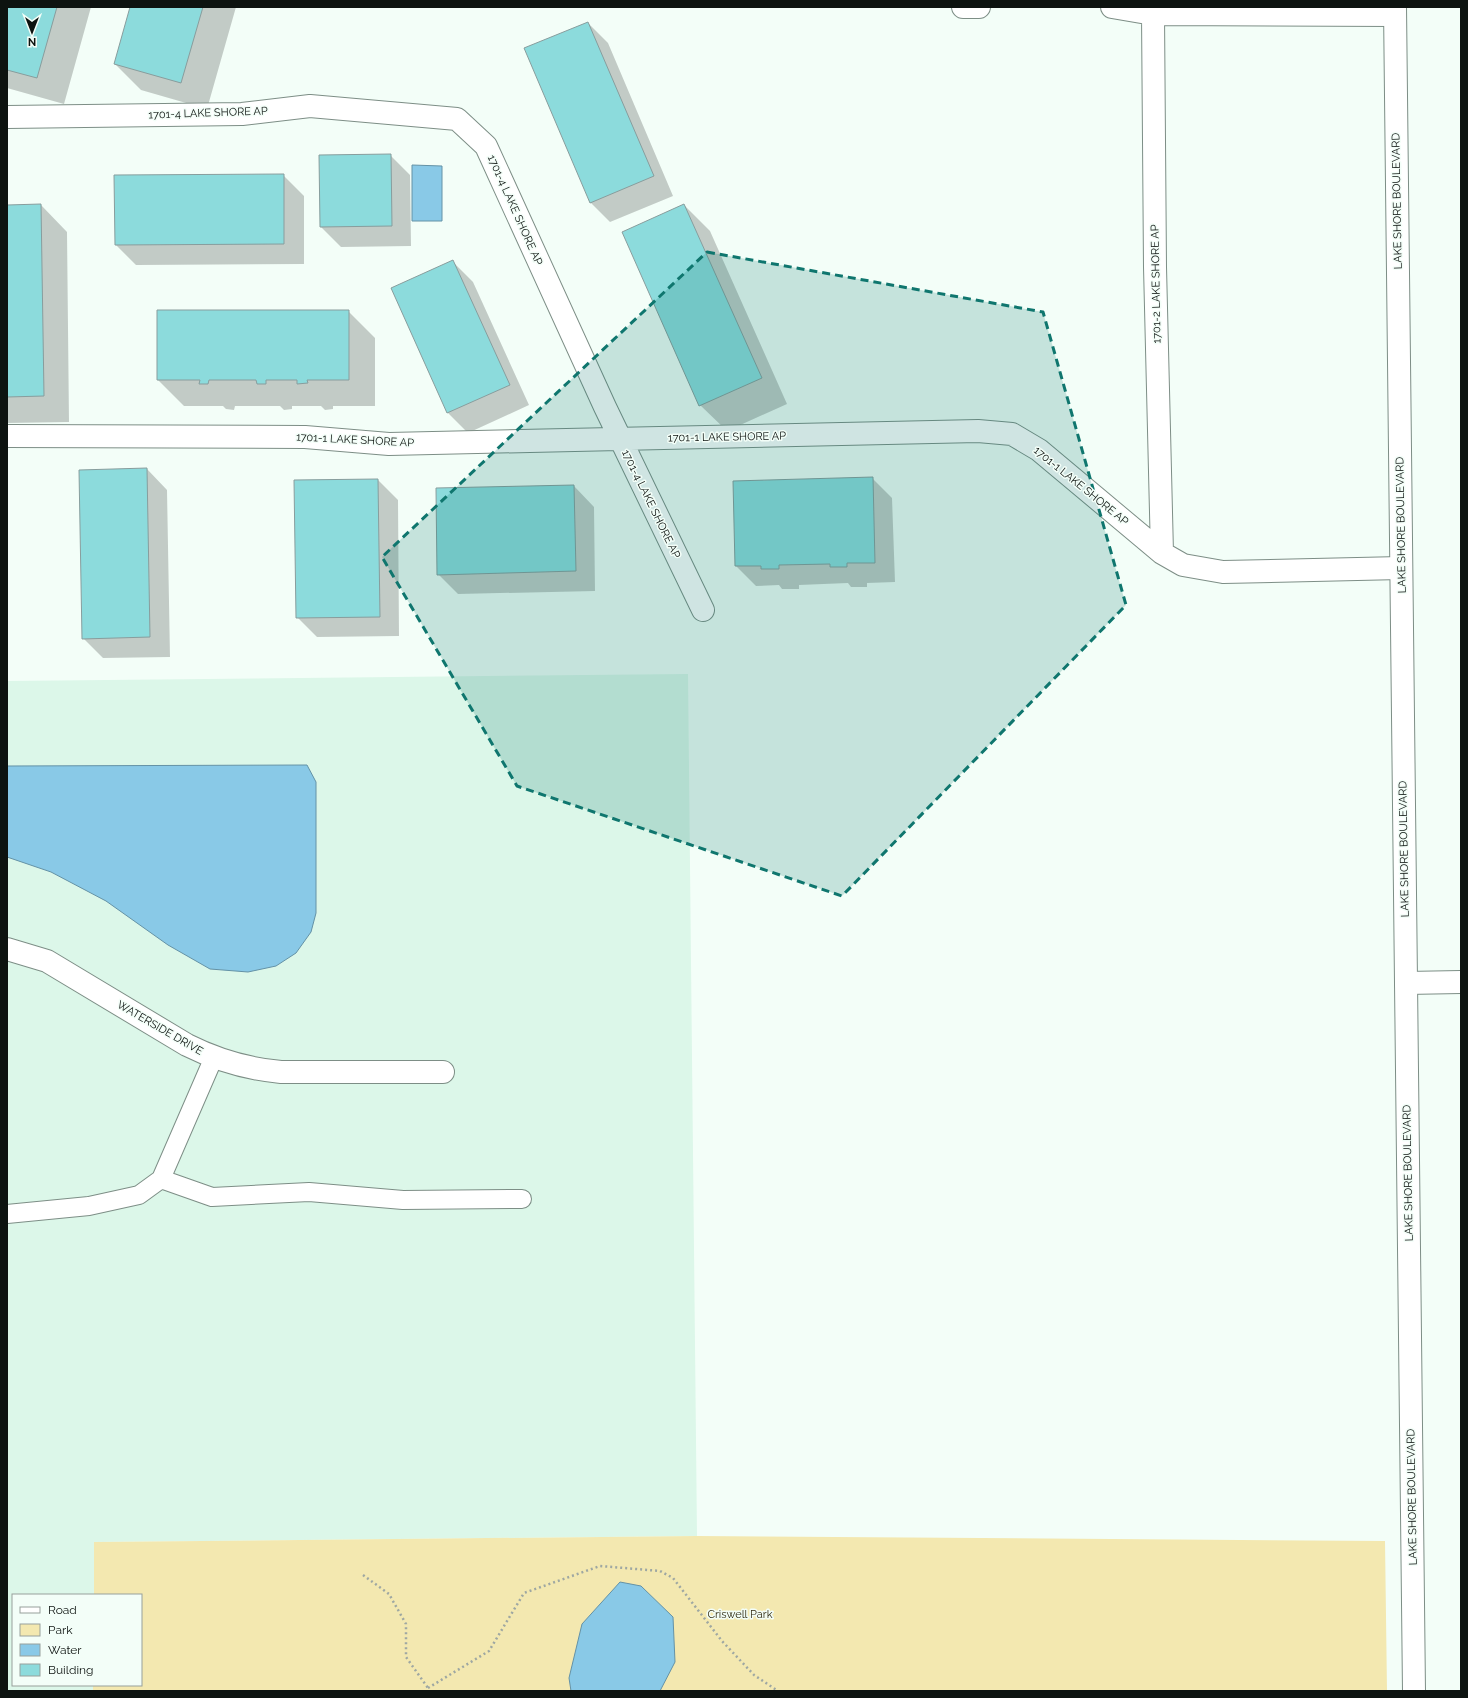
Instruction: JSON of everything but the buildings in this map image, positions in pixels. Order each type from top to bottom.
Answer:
[{"type":"street","points":[[963,7],[979,7]]},
{"type":"street","points":[[1112,7],[1153,14],[1395,11]]},
{"type":"street","name":"LAKE SHORE BOULEVARD","points":[[1395,11],[1414,1691]]},
{"type":"street","name":"1701-2 LAKE SHORE AP","points":[[1153,14],[1155,267],[1162,553]]},
{"type":"street","name":"1701-4 LAKE SHORE AP","points":[[7,117],[242,114],[310,106],[457,119],[486,146],[620,440],[703,610]]},
{"type":"street","name":"1701-1 LAKE SHORE AP","points":[[7,436],[305,437],[389,444],[978,431],[1012,434],[1039,450],[1162,553],[1183,565],[1223,572],[1401,568]]},
{"type":"street","name":"WATERSIDE DRIVE","points":[[7,949],[47,961],[187,1045],[233,1064],[257,1070],[281,1072],[443,1072]]},
{"type":"street","points":[[1406,983],[1461,982]]},
{"type":"lane","points":[[7,1214],[89,1206],[139,1195],[161,1179],[214,1057]]},
{"type":"lane","points":[[161,1179],[212,1197],[308,1192],[403,1200],[522,1198]]},
{"type":"path","points":[[364,1575],[388,1594],[406,1624],[406,1657],[428,1689],[489,1651],[524,1593],[600,1566],[660,1571],[673,1578],[722,1641],[748,1669],[754,1675],[778,1691]]},
{"type":"highlighted area","points":[[707,252],[1043,312],[1126,605],[842,896],[517,786],[382,557]]},
{"type":"shaded area","points":[[688,674],[697,1536],[94,1542],[94,1594],[12,1594],[12,1686],[93,1686],[93,1691],[7,1691],[7,681]]},
{"type":"green space","name":"Criswell Park","points":[[697,1536],[1385,1541],[1387,1691],[93,1691],[93,1686],[142,1686],[142,1594],[94,1594],[94,1542]]},
{"type":"water","points":[[412,165],[442,166],[442,221],[412,221]]},
{"type":"water","points":[[307,765],[316,782],[316,913],[311,932],[296,953],[276,966],[248,972],[210,969],[168,945],[106,901],[51,872],[7,857],[7,766]]},
{"type":"water","points":[[620,1582],[641,1586],[673,1617],[675,1662],[660,1691],[571,1691],[569,1678],[582,1624]]}]
